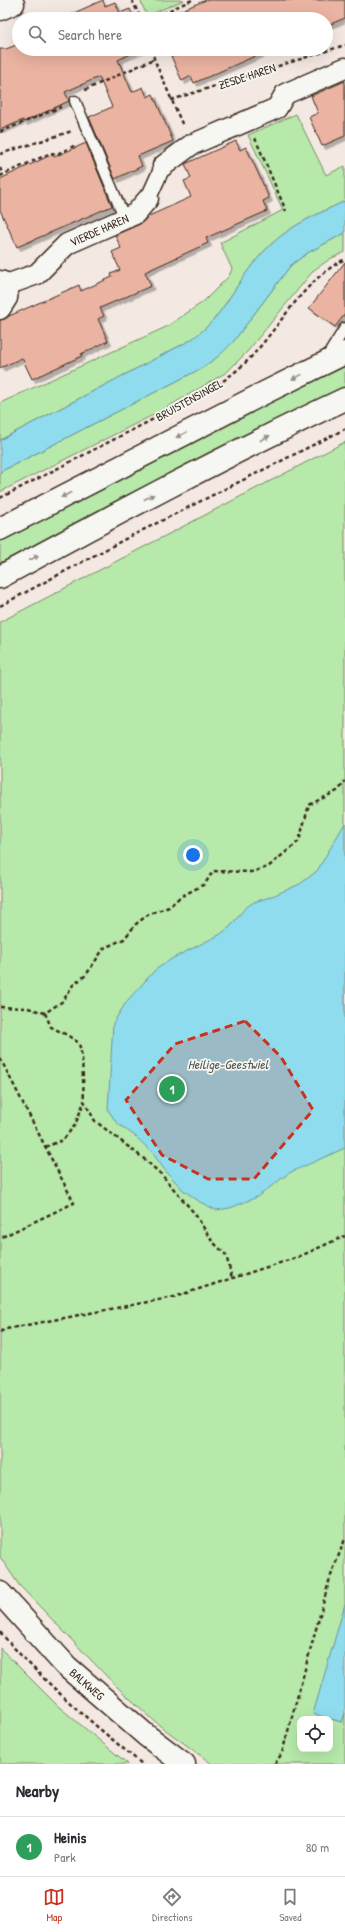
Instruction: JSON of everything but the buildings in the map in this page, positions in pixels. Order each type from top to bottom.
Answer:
[{"type":"main road","points":[[0,529],[345,354]]},
{"type":"main road","points":[[0,577],[118,513],[283,428],[345,399]]},
{"type":"main road","name":"BALKWEG","points":[[0,1593],[66,1666],[147,1736],[184,1764]]},
{"type":"street","points":[[191,145],[247,122],[276,108],[285,94],[345,68]]},
{"type":"street","name":"VIERDE HAREN","points":[[0,309],[7,298],[5,283],[37,274],[67,244],[134,214],[148,199],[163,166],[191,145]]},
{"type":"lane","points":[[75,101],[125,219]]},
{"type":"lane","points":[[321,365],[345,328]]},
{"type":"path","points":[[132,0],[138,12]]},
{"type":"path","points":[[165,12],[192,0]]},
{"type":"path","name":"ZESDE HAREN","points":[[333,49],[345,45]]},
{"type":"path","points":[[154,56],[191,145]]},
{"type":"path","name":"ZESDE HAREN","points":[[171,100],[310,56]]},
{"type":"path","points":[[0,132],[75,101],[80,92],[154,59]]},
{"type":"path","points":[[247,122],[286,212]]},
{"type":"path","points":[[0,154],[86,127]]},
{"type":"path","points":[[0,168],[2,175],[51,152],[56,154],[91,139]]},
{"type":"path","name":"BRUISTENSINGEL","points":[[0,498],[212,389],[230,377],[252,356],[319,275],[345,259]]},
{"type":"path","points":[[0,606],[129,537],[345,428]]},
{"type":"path","points":[[44,1013],[63,1001],[73,985],[86,975],[104,948],[124,938],[136,924],[150,914],[169,907],[180,897],[204,884],[213,871],[251,872],[268,867],[299,841],[309,805],[339,790],[345,781]]},
{"type":"path","points":[[0,1007],[28,1008],[44,1013],[51,1027],[79,1043],[82,1057],[84,1101],[75,1125],[63,1140],[45,1147]]},
{"type":"path","points":[[0,1058],[74,1203],[0,1238]]},
{"type":"path","points":[[84,1101],[95,1121],[143,1158],[161,1174],[195,1214],[212,1241],[226,1255],[232,1278]]},
{"type":"path","points":[[0,1332],[6,1329],[174,1297],[298,1257],[345,1236]]},
{"type":"path","points":[[275,1764],[282,1753],[330,1578],[345,1539]]},
{"type":"path","name":"BALKWEG","points":[[0,1632],[14,1648],[83,1716],[142,1764]]},
{"type":"highlighted area","points":[[245,1021],[281,1057],[313,1110],[254,1179],[208,1179],[162,1155],[126,1100],[175,1044]]},
{"type":"green space","points":[[140,0],[184,0],[156,12],[145,12]]},
{"type":"green space","points":[[296,114],[326,175],[345,166],[345,201],[309,218],[278,238],[250,268],[211,322],[189,341],[0,440],[0,403],[166,327],[203,302],[229,276],[232,269],[220,243],[283,210],[248,135]]},
{"type":"green space","points":[[345,233],[345,252],[330,259],[314,270],[247,352],[227,372],[159,412],[0,492],[0,472],[202,368],[220,355],[233,342],[291,265],[309,252]]},
{"type":"green space","points":[[345,365],[345,388],[117,500],[0,563],[0,540],[271,401]]},
{"type":"green space","points":[[345,442],[345,1605],[314,1714],[321,1716],[297,1716],[297,1752],[333,1752],[333,1719],[342,1722],[345,1713],[345,1764],[212,1764],[159,1725],[116,1686],[19,1585],[0,1557],[0,622]]},
{"type":"green space","points":[[0,1648],[58,1706],[128,1764],[0,1764]]},
{"type":"water","points":[[345,201],[345,233],[309,252],[291,265],[233,342],[220,355],[202,368],[0,472],[0,440],[189,341],[211,322],[250,268],[278,238],[309,218]]},
{"type":"water","name":"Heilige-Geestwiel","points":[[345,823],[345,1148],[289,1173],[257,1197],[230,1208],[216,1210],[200,1202],[183,1190],[164,1169],[152,1152],[135,1136],[117,1123],[108,1110],[113,1023],[127,1001],[155,970],[173,958],[219,935],[230,927],[245,908],[254,902],[300,884],[317,871]]},
{"type":"water","points":[[345,1604],[345,1713],[342,1722],[333,1720],[333,1716],[320,1716],[313,1714]]},
{"type":"place","name":"Heinis","points":[[172,1089]]}]
